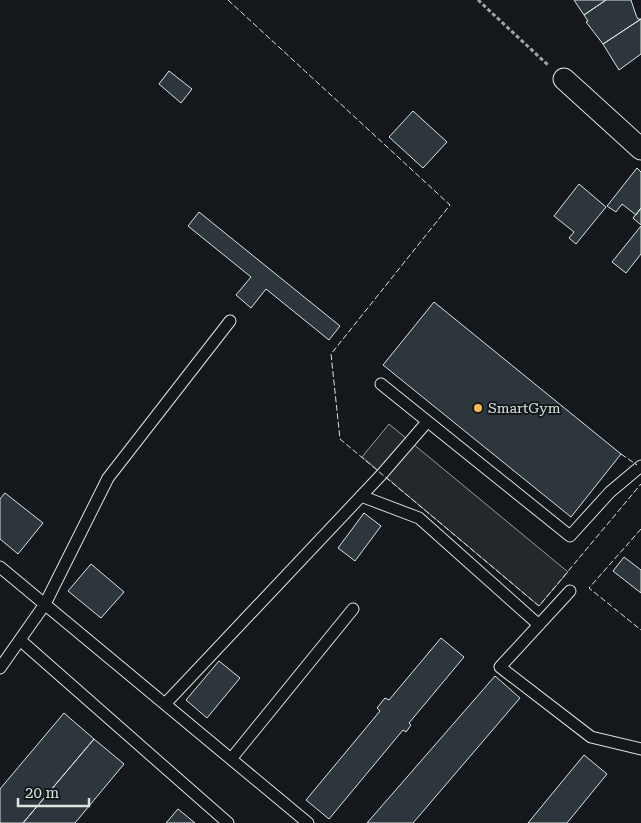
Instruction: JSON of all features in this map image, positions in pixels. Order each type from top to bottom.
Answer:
[{"type":"street","points":[[564,79],[641,149]]},
{"type":"lane","points":[[0,668],[45,604],[108,478],[230,321]]},
{"type":"lane","points":[[381,384],[570,536],[610,492],[641,466]]},
{"type":"lane","points":[[165,704],[361,496],[427,422]]},
{"type":"lane","points":[[361,496],[419,518],[539,625]]},
{"type":"lane","points":[[0,567],[308,823]]},
{"type":"lane","points":[[570,591],[500,668],[591,738],[641,749]]},
{"type":"lane","points":[[231,759],[353,609]]},
{"type":"lane","points":[[20,640],[228,823]]},
{"type":"path","points":[[478,0],[564,79]]},
{"type":"shaded area","points":[[389,424],[568,572],[539,606],[362,457]]},
{"type":"building","points":[[574,0],[606,0],[584,15]]},
{"type":"building","points":[[606,0],[631,0],[638,19],[641,19],[603,44],[586,22],[588,21],[584,15]]},
{"type":"building","points":[[641,19],[641,54],[619,70],[603,44]]},
{"type":"building","points":[[169,71],[192,89],[181,103],[159,84]]},
{"type":"building","points":[[413,111],[447,142],[423,168],[389,137]]},
{"type":"building","points":[[637,168],[641,172],[641,208],[636,215],[622,204],[616,212],[607,206]]},
{"type":"building","points":[[579,184],[606,207],[576,244],[569,238],[574,232],[554,216]]},
{"type":"building","points":[[641,208],[641,225],[633,218]]},
{"type":"building","points":[[199,212],[340,326],[329,340],[266,289],[251,308],[236,295],[251,277],[188,226]]},
{"type":"building","points":[[641,226],[641,254],[626,273],[612,262]]},
{"type":"building","points":[[434,302],[621,454],[571,517],[383,365]]},
{"type":"building","points":[[5,493],[43,523],[18,554],[0,539],[0,499]]},
{"type":"building","points":[[364,513],[381,526],[355,561],[338,548]]},
{"type":"building","points":[[624,557],[641,570],[641,593],[613,571]]},
{"type":"building","points":[[91,564],[124,592],[101,618],[68,591]]},
{"type":"building","points":[[441,638],[464,657],[409,723],[411,725],[406,732],[403,730],[329,819],[306,800],[380,711],[377,708],[385,698],[389,700]]},
{"type":"building","points":[[219,661],[240,678],[207,718],[186,700]]},
{"type":"building","points":[[495,676],[520,698],[413,823],[367,823]]},
{"type":"building","points":[[64,713],[94,739],[23,823],[0,823],[0,789]]},
{"type":"building","points":[[94,739],[124,764],[75,823],[23,823]]},
{"type":"building","points":[[584,755],[607,774],[567,823],[528,823]]},
{"type":"building","points":[[178,809],[195,823],[166,823]]},
{"type":"fence","points":[[228,0],[450,205],[331,354],[340,439],[539,606],[641,484]]},
{"type":"fence","points":[[621,454],[637,465]]},
{"type":"fence","points":[[641,529],[589,588],[641,630]]},
{"type":"place","name":"SmartGym","points":[[478,408]]}]
